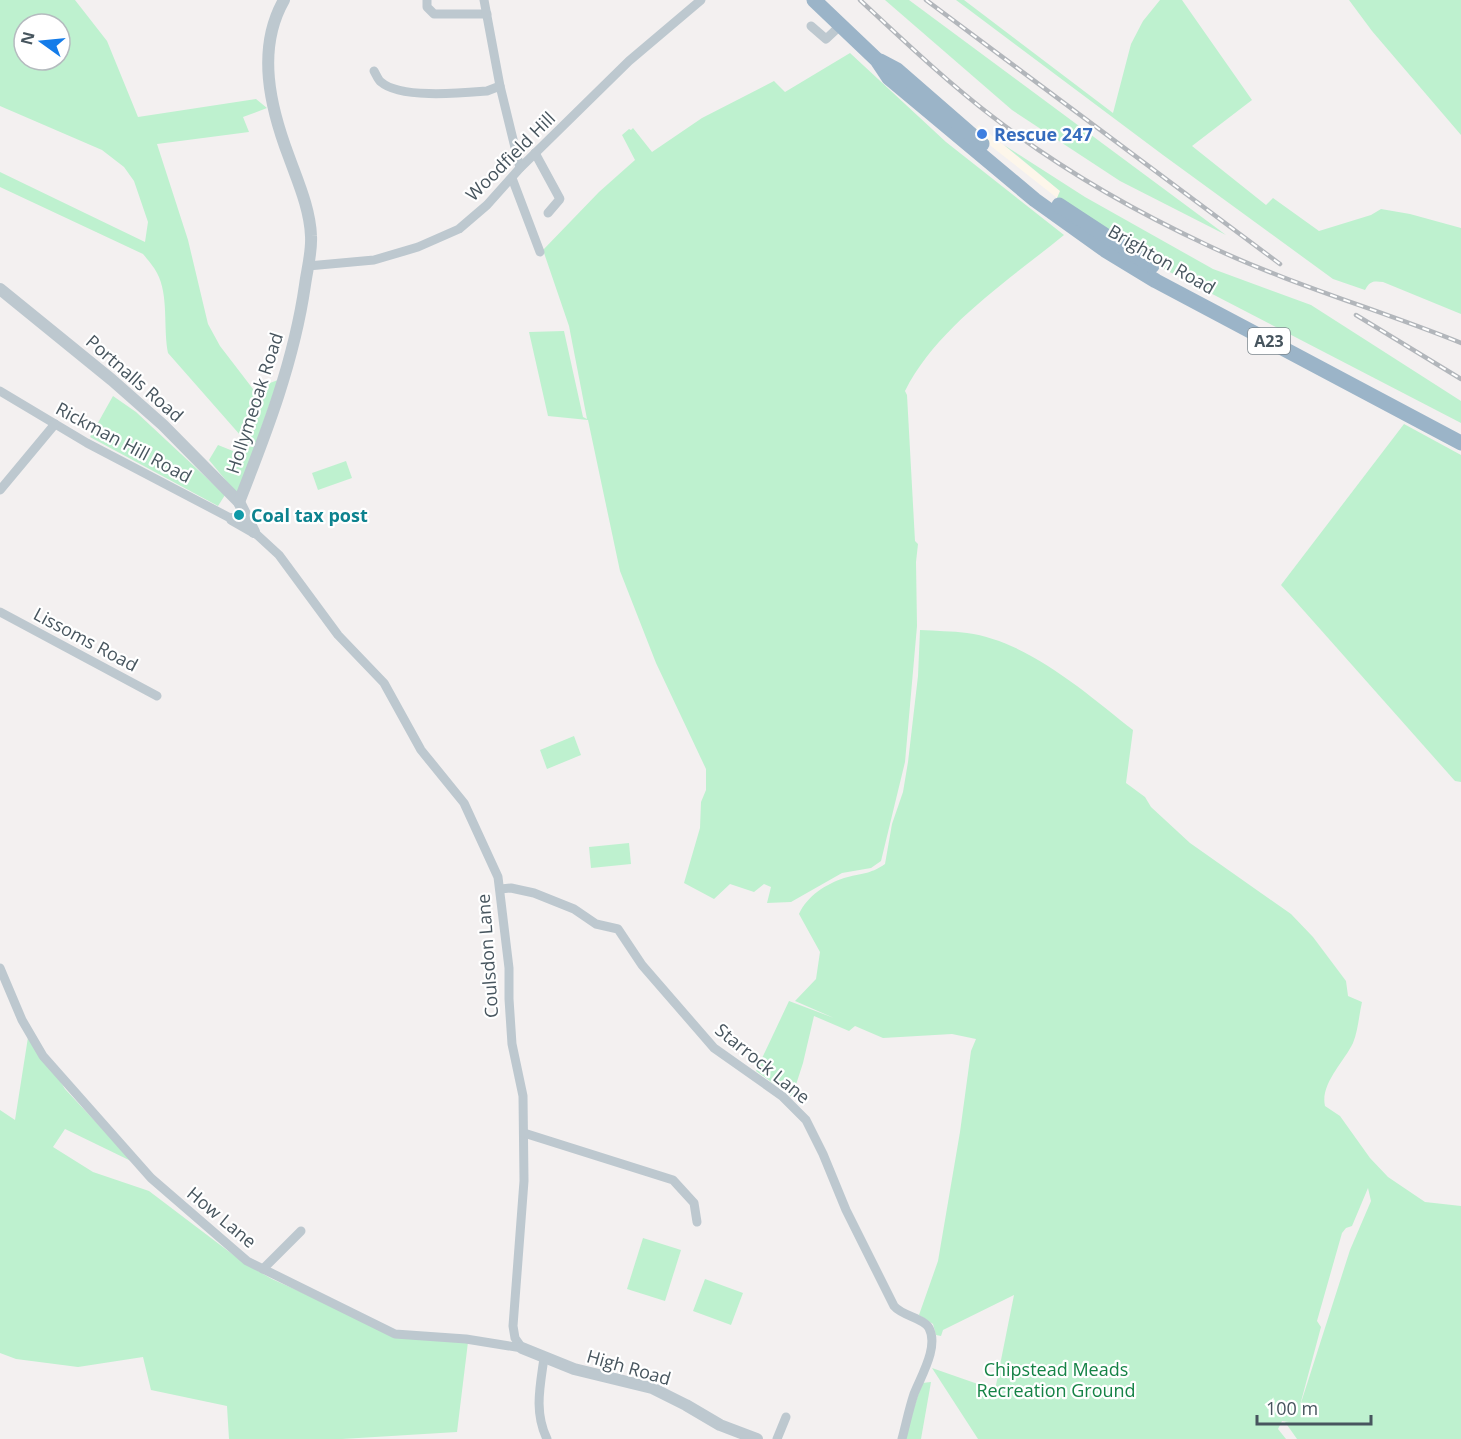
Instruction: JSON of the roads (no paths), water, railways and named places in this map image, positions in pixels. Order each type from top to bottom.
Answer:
[{"type":"highway","name":"Brighton Road","points":[[814,0],[877,60],[889,78],[942,124],[1035,200],[1105,250],[1156,281],[1461,443]]},
{"type":"highway","name":"Brighton Road","points":[[877,60],[897,70],[1040,192],[1161,272],[1461,431]]},
{"type":"street","name":"Hollymeoak Road","points":[[239,502],[273,415],[294,345],[311,236],[303,194],[273,109],[267,66],[270,33],[275,16],[284,0]]},
{"type":"street","points":[[484,0],[500,86],[520,168]]},
{"type":"street","name":"Woodfield Hill","points":[[308,266],[374,260],[418,247],[459,229],[487,205],[520,168],[629,61],[701,0]]},
{"type":"street","points":[[425,5],[434,14],[487,14]]},
{"type":"street","points":[[811,26],[826,39],[841,25]]},
{"type":"street","points":[[374,71],[380,82],[391,89],[408,93],[488,92],[500,86]]},
{"type":"street","points":[[535,153],[560,199],[548,213]]},
{"type":"street","points":[[512,178],[540,252]]},
{"type":"street","name":"Portnalls Road","points":[[0,289],[163,424],[239,502]]},
{"type":"street","name":"Rickman Hill Road","points":[[0,391],[55,424],[232,519]]},
{"type":"street","points":[[0,490],[55,424]]},
{"type":"street","name":"Coulsdon Lane","points":[[239,502],[254,532]]},
{"type":"street","name":"Coulsdon Lane","points":[[232,519],[254,532],[279,555],[334,630],[384,683],[421,750],[471,813],[498,877],[509,968],[512,1044],[522,1087],[524,1180],[513,1326],[515,1338],[522,1348]]},
{"type":"street","name":"Lissoms Road","points":[[0,612],[157,696]]},
{"type":"street","name":"Starrock Lane","points":[[501,889],[511,888],[534,893],[574,909],[596,924],[618,929],[642,965],[714,1048],[782,1096],[806,1120],[846,1210],[894,1306],[925,1323],[930,1330],[931,1350],[914,1396],[902,1439]]},
{"type":"street","name":"How Lane","points":[[0,968],[22,1020],[43,1056],[151,1178],[247,1261],[395,1334],[466,1339],[522,1348]]},
{"type":"street","points":[[524,1133],[673,1180],[694,1203],[697,1222]]},
{"type":"street","points":[[263,1269],[301,1231]]},
{"type":"street","name":"High Road","points":[[522,1348],[574,1369],[652,1388],[720,1425],[757,1439]]},
{"type":"street","points":[[544,1358],[538,1409],[547,1439]]},
{"type":"street","points":[[777,1439],[786,1417]]},
{"type":"railway","points":[[860,0],[942,75],[993,117],[1043,153],[1123,202],[1179,232],[1238,259],[1461,343]]},
{"type":"railway","points":[[926,0],[1280,264]]},
{"type":"railway","points":[[1356,315],[1461,379]]},
{"type":"place","name":"Rescue 247","points":[[982,134]]},
{"type":"place","name":"Coal tax post","points":[[239,515]]},
{"type":"park label","name":"Chipstead Meads Recreation Ground","points":[[1056,1379]]}]
